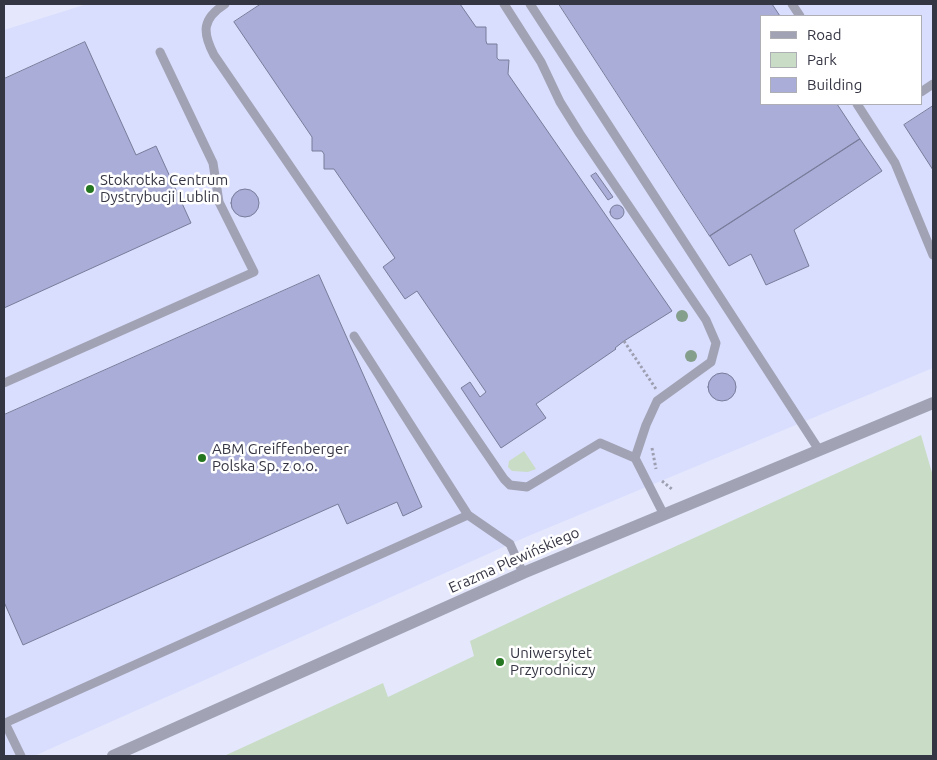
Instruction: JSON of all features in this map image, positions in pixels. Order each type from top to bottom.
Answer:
[{"type":"street","name":"Erazma Plewińskiego","points":[[113,756],[523,573],[663,513],[933,403]]},
{"type":"lane","points":[[225,4],[215,10],[207,22],[208,42],[214,55],[504,479],[510,485],[527,487],[600,443],[635,458],[663,513]]},
{"type":"lane","points":[[504,4],[541,62],[560,102],[706,320],[716,343],[711,362],[657,401],[635,458]]},
{"type":"lane","points":[[530,4],[819,450]]},
{"type":"lane","points":[[792,4],[799,15]]},
{"type":"lane","points":[[4,383],[254,272],[219,202],[213,163],[160,52]]},
{"type":"lane","points":[[922,91],[933,84]]},
{"type":"lane","points":[[858,105],[895,163],[933,254]]},
{"type":"lane","points":[[354,336],[468,515],[510,544],[523,573]]},
{"type":"lane","points":[[20,756],[4,722],[468,515]]},
{"type":"shaded area","points":[[87,4],[933,4],[933,368],[526,537],[34,756],[4,756],[4,30]]},
{"type":"green space","points":[[921,435],[933,476],[933,756],[224,756],[383,683],[388,697],[474,656],[470,641]]},
{"type":"green space","points":[[524,451],[536,469],[528,472],[512,471],[508,467],[509,461]]},
{"type":"building","points":[[261,4],[460,4],[476,27],[486,27],[487,44],[497,44],[497,58],[499,60],[509,60],[508,74],[672,311],[624,341],[616,349],[536,404],[546,418],[501,448],[461,388],[470,382],[480,397],[486,392],[417,291],[405,299],[383,267],[395,258],[334,169],[324,169],[324,154],[322,151],[312,151],[312,137],[234,22]]},
{"type":"building","points":[[559,4],[772,4],[779,15],[760,15],[760,105],[838,105],[860,139],[710,236]]},
{"type":"building","name":"Stokrotka Centrum Dystrybucji Lublin","points":[[85,42],[136,155],[156,146],[191,223],[4,308],[4,79]]},
{"type":"building","points":[[933,106],[933,170],[904,125]]},
{"type":"building","points":[[860,139],[882,171],[794,230],[809,266],[766,285],[751,254],[729,266],[710,236]]},
{"type":"building","points":[[596,173],[613,197],[608,200],[591,176]]},
{"type":"building","points":[[245,189],[255,193],[259,203],[255,213],[245,217],[235,213],[231,203],[235,193]]},
{"type":"building","points":[[617,205],[622,207],[624,212],[622,217],[617,219],[612,217],[610,212],[612,207]]},
{"type":"building","name":"ABM Greiffenberger Polska Sp. z o.o.","points":[[319,275],[422,507],[403,516],[397,502],[347,524],[338,504],[23,645],[4,602],[4,415]]},
{"type":"building","points":[[722,373],[732,377],[736,387],[732,397],[722,401],[712,397],[708,387],[712,377]]},
{"type":"place","name":"Stokrotka Centrum Dystrybucji Lublin","points":[[90,189]]},
{"type":"place","name":"ABM Greiffenberger Polska Sp. z o.o.","points":[[202,458]]},
{"type":"place","name":"Uniwersytet Przyrodniczy","points":[[500,662]]}]
